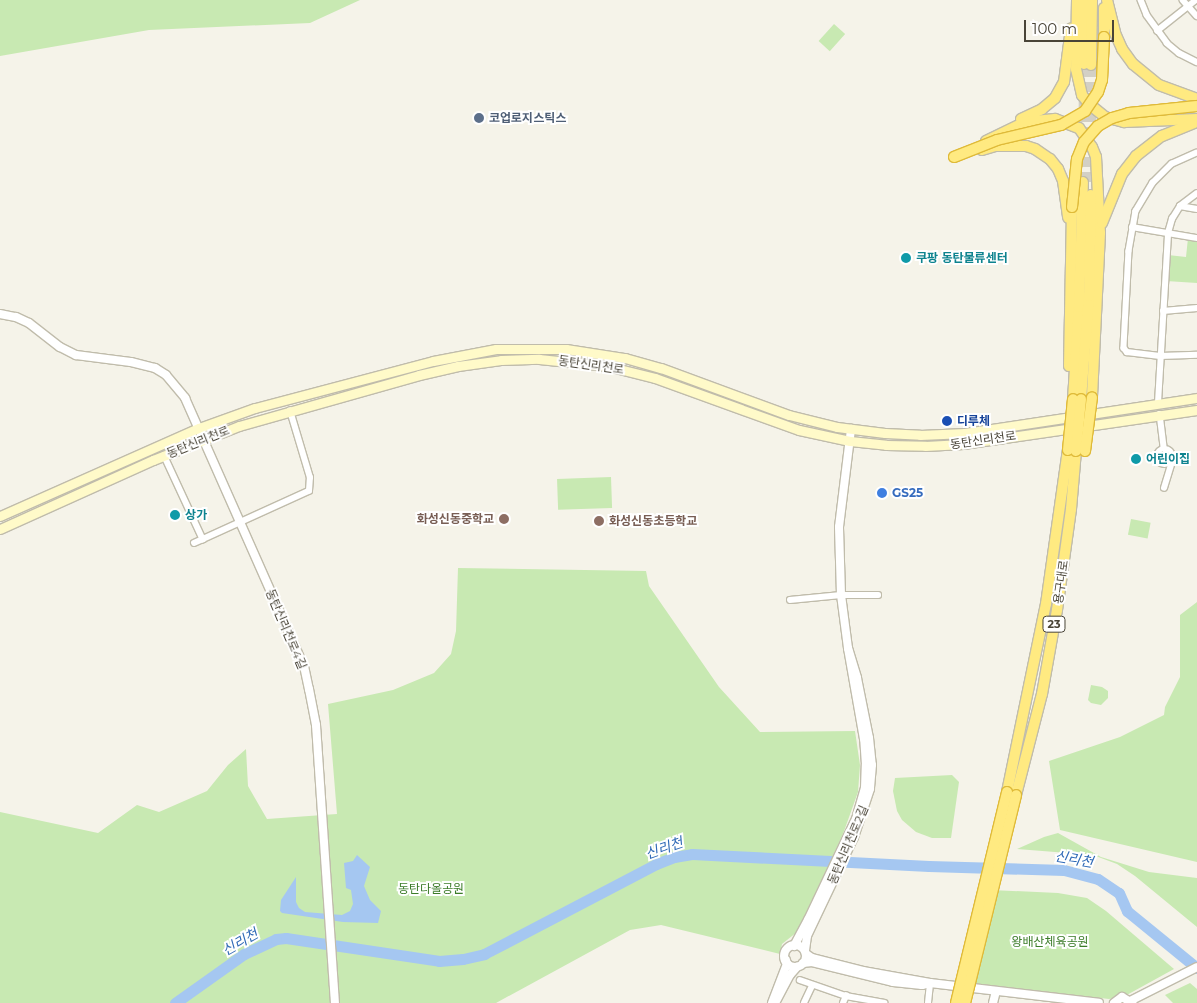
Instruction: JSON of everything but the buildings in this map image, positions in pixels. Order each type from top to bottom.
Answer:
[{"type":"highway","points":[[1075,0],[1076,69],[1082,94],[1089,104],[1105,117],[1124,122],[1197,121]]},
{"type":"highway","points":[[954,157],[1012,123],[1042,109],[1055,98],[1064,82],[1075,0]]},
{"type":"highway","points":[[1085,0],[1088,65],[1092,0]]},
{"type":"highway","points":[[954,157],[1004,138],[1061,125],[1085,111],[1098,92],[1102,80],[1106,0]]},
{"type":"highway","points":[[1106,0],[1115,33],[1122,48],[1134,64],[1159,85],[1197,99]]},
{"type":"highway","points":[[1073,399],[1072,207],[1077,159],[1084,142],[1098,126],[1112,118],[1129,113],[1197,106]]},
{"type":"highway","points":[[954,157],[1025,122],[1055,119],[1067,122],[1078,128],[1088,138],[1096,157],[1100,233],[1092,397],[1073,450],[1069,484]]},
{"type":"highway","points":[[1100,233],[1114,188],[1136,156],[1162,136],[1197,121]]},
{"type":"highway","points":[[954,157],[1005,146],[1026,146],[1043,153],[1058,169],[1062,181],[1072,247]]},
{"type":"highway","name":"용구대로","points":[[965,1003],[1012,793],[1069,484],[1073,450],[1073,399],[1089,296],[1087,182]]},
{"type":"highway","name":"용구대로","points":[[956,1003],[1012,793]]},
{"type":"main road","name":"동탄신리천로","points":[[0,516],[199,428],[270,403],[432,361],[479,351],[531,348],[582,350],[642,362],[789,415],[851,429],[920,435],[965,433],[1197,398]]},
{"type":"main road","name":"동탄신리천로","points":[[0,529],[203,439],[290,410],[458,366],[501,360],[539,359],[581,362],[632,372],[767,420],[816,435],[850,441],[906,446],[954,445],[1197,410]]},
{"type":"main road","points":[[1158,403],[1160,414]]},
{"type":"street","points":[[1141,0],[1157,31],[1180,53],[1197,62]]},
{"type":"street","points":[[1183,0],[1197,16]]},
{"type":"street","points":[[1157,31],[1196,0]]},
{"type":"street","points":[[1197,153],[1172,164],[1153,183],[1140,202],[1132,227],[1124,348],[1127,352],[1160,356],[1197,355]]},
{"type":"street","points":[[1158,403],[1168,233],[1172,219],[1180,206],[1197,193]]},
{"type":"street","points":[[1180,206],[1197,209]]},
{"type":"street","points":[[1132,227],[1197,238]]},
{"type":"street","points":[[1163,311],[1197,308]]},
{"type":"street","name":"동탄신리천로4길","points":[[0,314],[16,317],[28,323],[60,347],[76,355],[137,363],[155,368],[166,375],[186,398],[304,666],[316,725],[335,1002]]},
{"type":"street","points":[[194,543],[309,491],[310,478],[290,410]]},
{"type":"street","points":[[1160,414],[1164,448]]},
{"type":"street","name":"동탄신리천로2길","points":[[794,946],[811,921],[851,836],[863,796],[866,765],[864,739],[841,595],[839,527],[851,429]]},
{"type":"street","points":[[1164,448],[1172,451],[1172,462],[1166,475],[1164,488]]},
{"type":"street","points":[[1164,448],[1157,455],[1166,475]]},
{"type":"street","points":[[164,455],[203,539]]},
{"type":"street","points":[[1162,464],[1172,462]]},
{"type":"street","points":[[790,600],[841,595],[878,595]]},
{"type":"street","name":"동탄신리천로2길","points":[[805,952],[811,921]]},
{"type":"street","points":[[774,1003],[787,964],[786,950],[794,946],[799,946],[817,959],[863,971],[930,983],[1099,1003]]},
{"type":"street","points":[[800,965],[805,952]]},
{"type":"street","points":[[786,960],[790,966],[800,965]]},
{"type":"street","points":[[774,1003],[794,967],[812,962],[893,982],[922,985],[930,983]]},
{"type":"street","points":[[1114,1003],[1122,997],[1131,1002],[1197,967]]},
{"type":"street","points":[[800,980],[812,986],[846,996],[884,1003]]},
{"type":"street","points":[[928,1003],[930,983]]},
{"type":"street","points":[[804,1003],[812,986]]},
{"type":"street","points":[[993,1003],[996,991]]},
{"type":"street","points":[[843,1003],[846,996]]},
{"type":"green space","points":[[0,0],[360,0],[310,23],[149,30],[0,56]]},
{"type":"green space","points":[[834,24],[845,34],[830,51],[819,41]]},
{"type":"green space","points":[[1188,238],[1197,240],[1197,283],[1166,281],[1168,255],[1186,257]]},
{"type":"green space","points":[[611,477],[612,508],[558,510],[557,479]]},
{"type":"green space","points":[[1131,519],[1151,523],[1148,539],[1128,535]]},
{"type":"green space","name":"동탄다올공원","points":[[458,568],[646,571],[649,586],[719,687],[760,732],[855,731],[860,765],[858,792],[843,834],[797,932],[782,944],[780,954],[661,925],[630,930],[496,1003],[0,1003],[0,812],[98,833],[137,805],[159,812],[207,791],[228,765],[246,749],[248,786],[267,819],[337,814],[328,704],[393,690],[434,673],[451,654],[456,631]]},
{"type":"green space","points":[[1197,602],[1197,862],[1060,830],[1049,761],[1120,737],[1164,715],[1165,707],[1180,677],[1180,615]]},
{"type":"green space","points":[[1091,685],[1102,687],[1108,691],[1108,698],[1101,705],[1091,703],[1088,700]]},
{"type":"green space","points":[[952,775],[959,782],[951,838],[932,838],[916,832],[902,820],[897,811],[893,791],[895,778]]},
{"type":"green space","points":[[1058,833],[1101,857],[1149,872],[1197,878],[1197,927],[1135,876],[1117,864],[1093,855],[1017,849]]},
{"type":"green space","name":"왕배산체육공원","points":[[991,890],[1058,893],[1087,898],[1106,911],[1174,969],[1125,996],[1109,999],[972,983]]},
{"type":"green space","points":[[1190,983],[1197,989],[1197,1003],[1173,1003],[1165,995]]},
{"type":"water","points":[[357,855],[370,867],[364,886],[370,900],[381,911],[378,923],[343,922],[282,913],[280,911],[281,900],[296,877],[296,902],[299,908],[305,912],[342,915],[350,911],[353,904],[351,890],[346,888],[344,863],[353,861]]},
{"type":"waterway","name":"신리천","points":[[175,1003],[244,954],[276,939],[286,938],[439,961],[463,959],[484,954],[656,864],[674,857],[692,854],[929,866],[1064,870],[1098,879],[1119,893],[1127,911],[1197,968]]},
{"type":"tunnel","points":[[1083,182],[1084,64]]},
{"type":"tunnel","points":[[1091,65],[1091,182]]},
{"type":"place","name":"코업로지스틱스","points":[[479,118]]},
{"type":"place","name":"쿠팡 동탄물류센터","points":[[906,258]]},
{"type":"place","name":"디루체","points":[[947,421]]},
{"type":"place","name":"어린이집","points":[[1136,459]]},
{"type":"place","name":"GS25","points":[[882,493]]},
{"type":"place","name":"상가","points":[[175,515]]},
{"type":"place","name":"화성신동중학교","points":[[504,519]]},
{"type":"place","name":"화성신동초등학교","points":[[599,521]]}]
